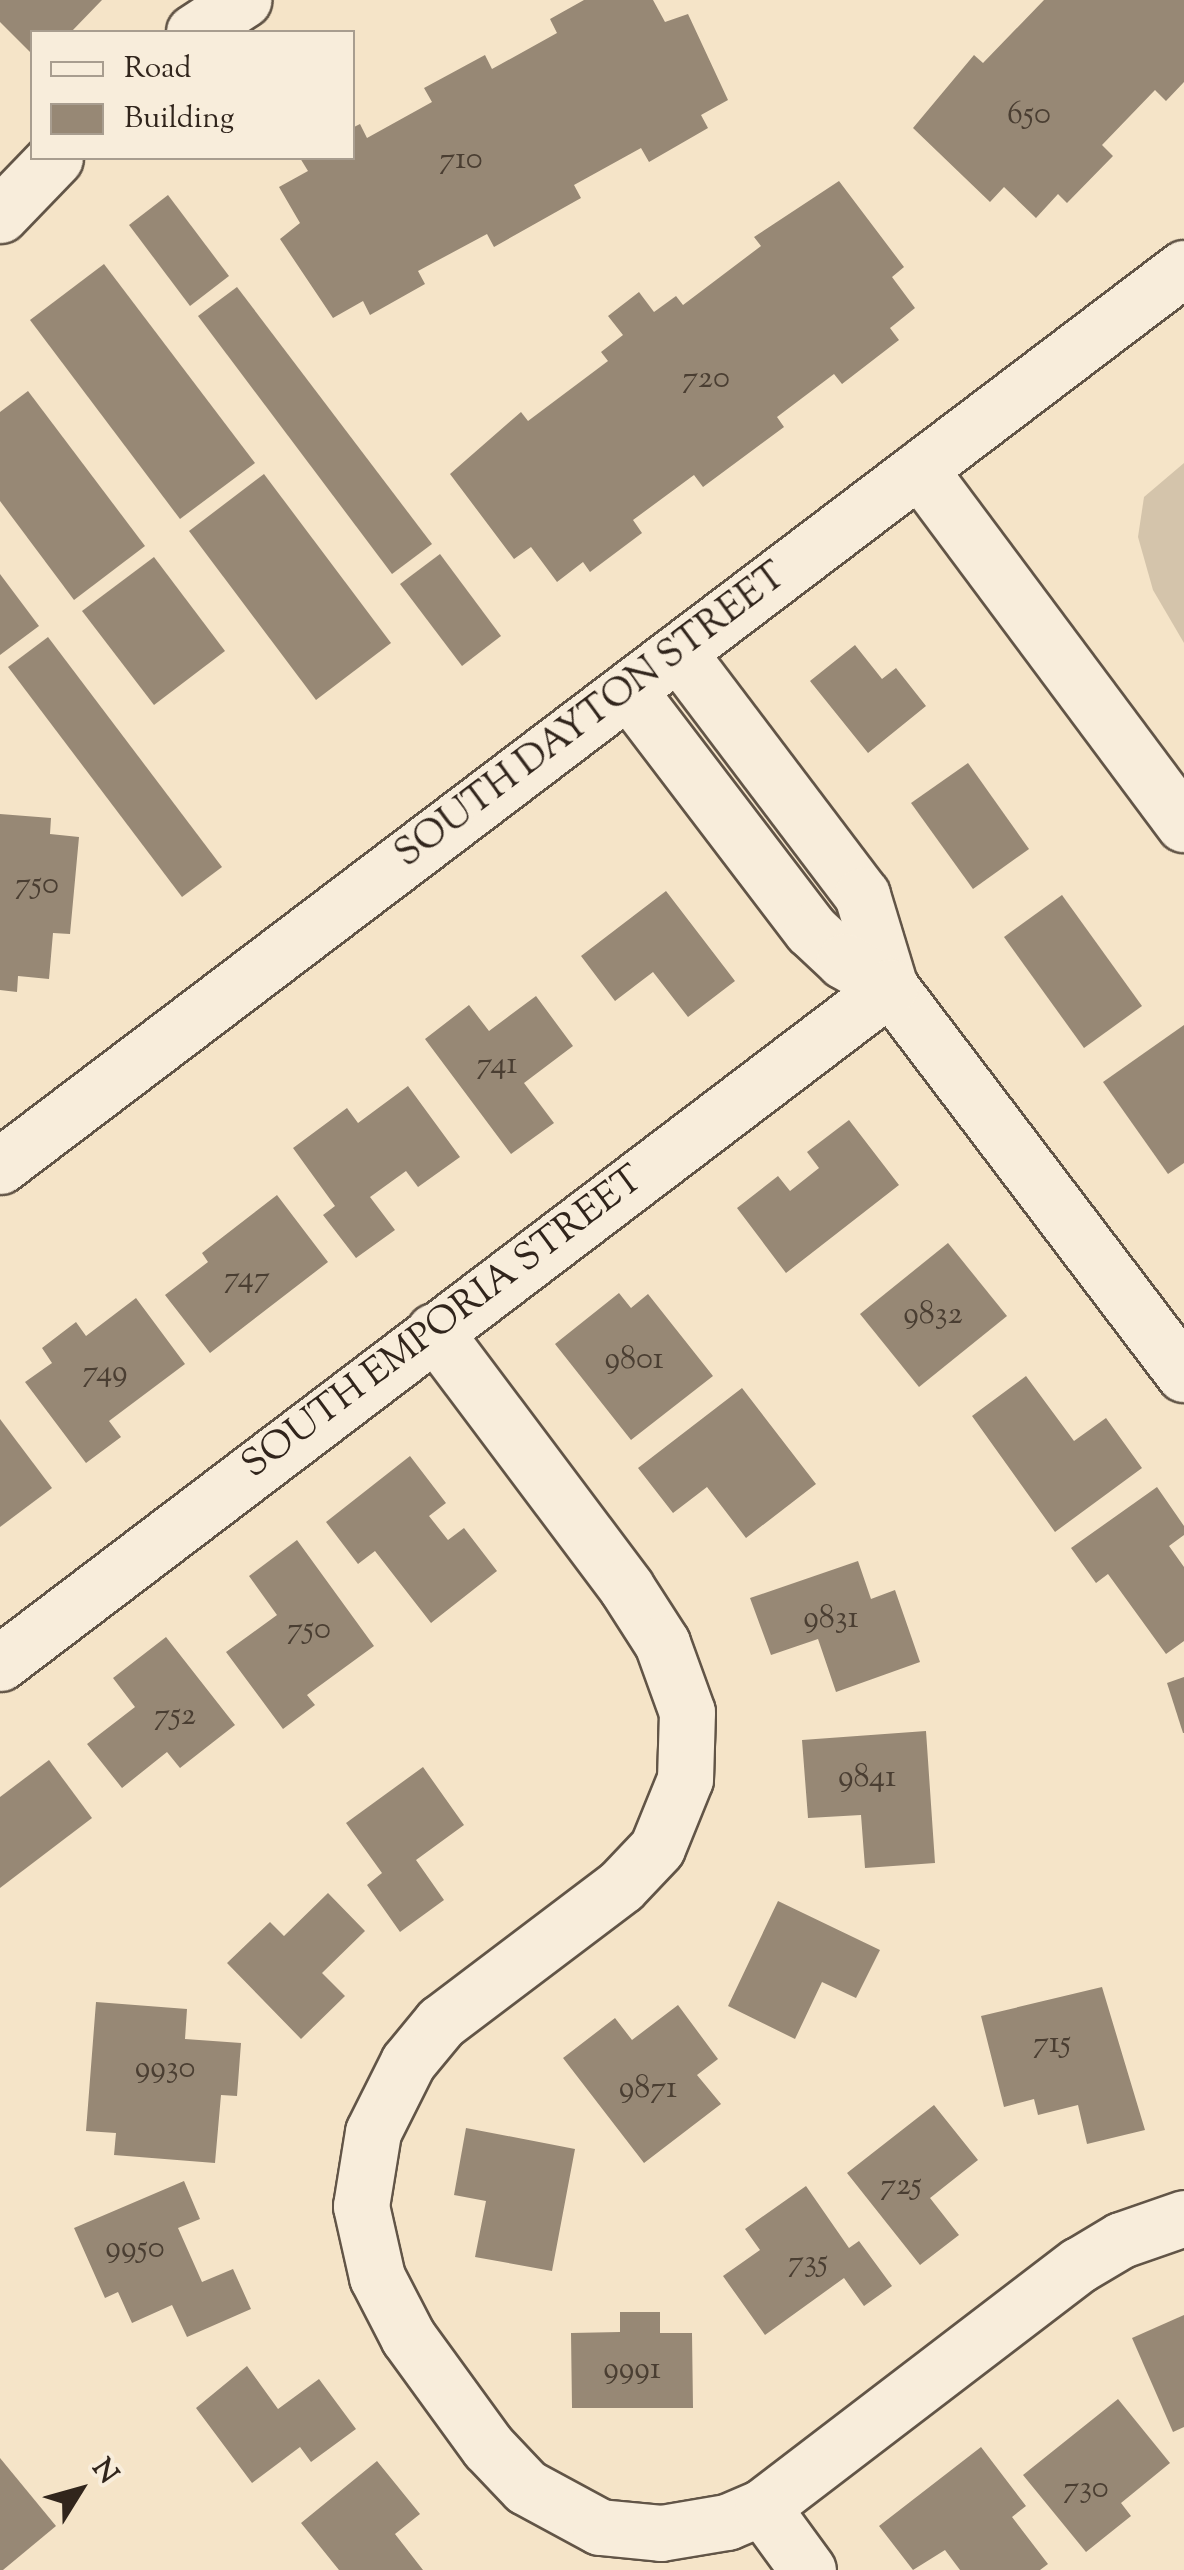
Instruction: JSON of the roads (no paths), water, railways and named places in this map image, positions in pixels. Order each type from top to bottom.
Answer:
[{"type":"street","points":[[197,30],[243,0]]},
{"type":"street","points":[[0,216],[52,160]]},
{"type":"street","name":"SOUTH DAYTON STREET","points":[[0,1166],[1184,268]]},
{"type":"street","points":[[919,469],[1184,824]]},
{"type":"street","points":[[678,652],[862,895],[890,987],[1184,1374]]},
{"type":"street","points":[[628,690],[811,930],[844,962],[890,987]]},
{"type":"street","name":"SOUTH EMPORIA STREET","points":[[0,1663],[890,987]]},
{"type":"street","points":[[434,1331],[662,1643],[687,1712],[686,1779],[670,1822],[641,1869],[456,2010],[408,2062],[373,2132],[362,2206],[365,2242],[393,2312],[437,2380],[514,2476],[565,2513],[600,2527],[695,2532],[762,2506],[1079,2265],[1137,2233],[1184,2218]]},
{"type":"street","points":[[762,2506],[808,2570]]}]
